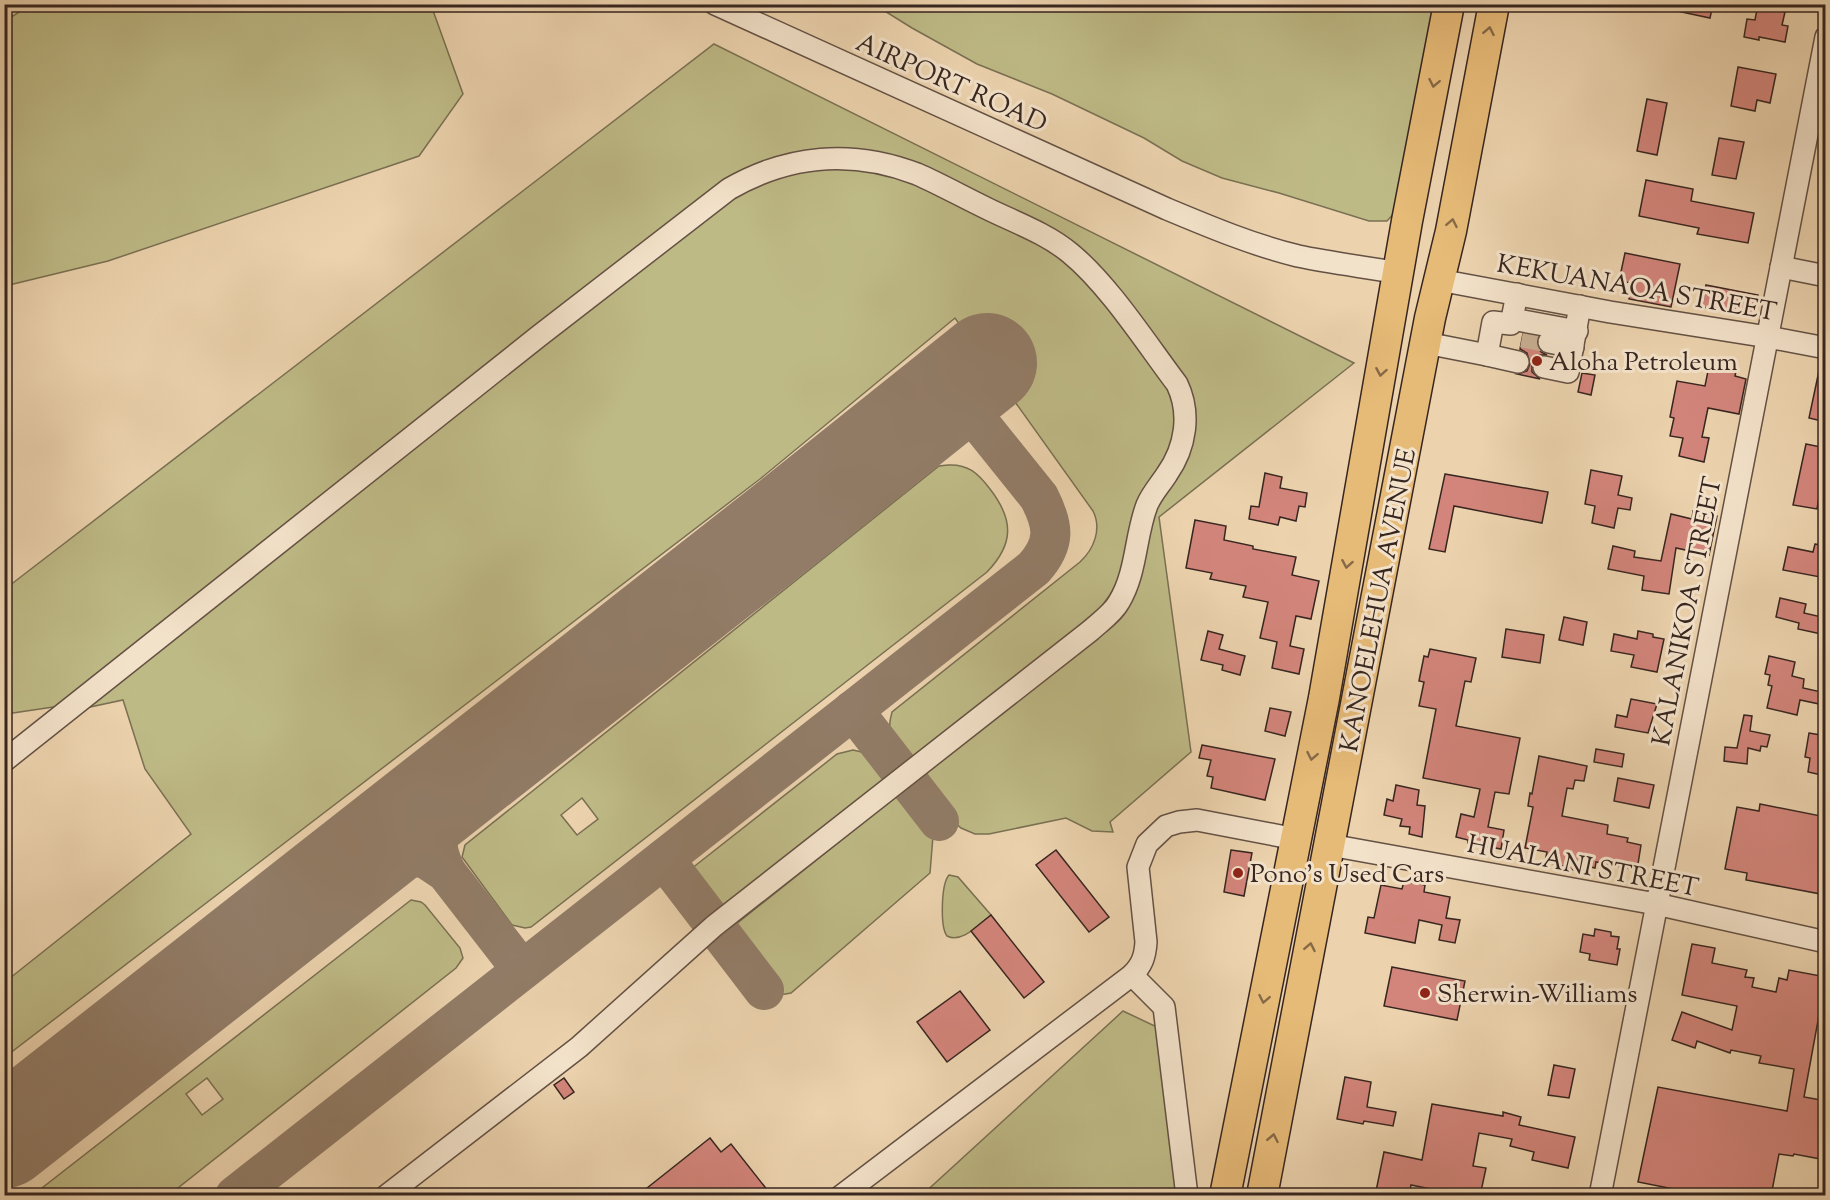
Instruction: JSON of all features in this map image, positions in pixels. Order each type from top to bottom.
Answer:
[{"type":"highway","name":"KANOELEHUA AVENUE","points":[[1225,1196],[1324,698],[1449,4]]},
{"type":"highway","name":"KANOELEHUA AVENUE","points":[[1262,1196],[1425,343],[1451,231],[1494,4]]},
{"type":"highway","points":[[1399,273],[1439,280]]},
{"type":"street","name":"AIRPORT ROAD","points":[[715,4],[1167,209],[1257,244],[1298,256],[1399,273]]},
{"type":"street","name":"KALANIKOA STREET","points":[[1600,1196],[1826,37]]},
{"type":"street","points":[[4,761],[539,336],[729,189],[747,179],[791,163],[814,159],[841,158],[872,161],[897,167],[1050,239],[1089,272],[1177,384],[1182,394],[1186,418],[1180,448],[1168,472],[1151,495],[1146,508],[1132,568],[1119,603],[1090,631],[714,926],[579,1047],[386,1196]]},
{"type":"street","points":[[1781,267],[1826,276]]},
{"type":"street","name":"KEKUANAOA STREET","points":[[1439,280],[1826,348]]},
{"type":"street","points":[[1516,294],[1518,342]]},
{"type":"street","points":[[1574,346],[1580,306]]},
{"type":"street","points":[[1489,343],[1493,322],[1511,324],[1518,342]]},
{"type":"street","points":[[1425,343],[1518,342],[1574,346]]},
{"type":"street","points":[[1547,354],[1574,346]]},
{"type":"street","points":[[841,1196],[1141,966],[1146,954],[1146,942],[1138,867],[1147,844],[1157,833],[1166,826],[1197,820],[1296,839]]},
{"type":"street","name":"HUALANI STREET","points":[[1330,845],[1656,904],[1826,942]]},
{"type":"street","points":[[1132,975],[1164,1007],[1187,1196]]},
{"type":"shaded area","points":[[30,5],[431,5],[463,94],[419,156],[108,261],[5,286],[5,21]]},
{"type":"shaded area","points":[[875,5],[1438,5],[1397,210],[1387,221],[1369,221],[1222,178],[1182,161],[1144,138],[1052,94],[977,64]]},
{"type":"shaded area","points":[[714,44],[1354,363],[1159,517],[1191,752],[1110,822],[1113,832],[1092,831],[1066,818],[989,834],[975,834],[961,828],[950,818],[920,777],[1098,635],[1118,615],[1128,600],[1140,572],[1152,515],[1161,496],[1185,461],[1191,442],[1194,412],[1186,383],[1178,371],[1092,262],[1066,240],[1012,213],[1032,234],[1079,273],[1097,294],[1161,378],[1169,390],[1176,410],[1174,436],[1165,457],[1142,495],[1126,557],[1116,585],[1108,599],[1082,626],[907,766],[890,735],[892,712],[1080,562],[1093,545],[1097,532],[1093,511],[955,318],[760,479],[5,1057],[5,982],[191,834],[145,769],[123,700],[81,709],[39,743],[29,737],[719,189],[777,159],[766,162],[719,186],[60,706],[13,713],[5,711],[5,589]]},
{"type":"shaded area","points":[[955,465],[972,471],[990,489],[1003,511],[1008,532],[1006,542],[996,562],[987,572],[531,927],[512,925],[462,857],[465,845],[939,466]],"holes":[[[582,798],[598,819],[577,835],[561,815]]]},
{"type":"shaded area","points":[[853,750],[874,755],[890,775],[720,911],[692,874],[691,869],[837,754]]},
{"type":"shaded area","points":[[903,791],[923,815],[933,836],[930,873],[791,993],[780,995],[735,925]]},
{"type":"shaded area","points":[[949,875],[958,877],[991,915],[970,932],[953,938],[947,936],[942,915],[944,887]]},
{"type":"shaded area","points":[[411,900],[425,905],[460,948],[463,958],[456,968],[169,1195],[33,1195]],"holes":[[[207,1078],[223,1099],[202,1115],[186,1094]]]},
{"type":"shaded area","points":[[1123,1011],[1159,1028],[1176,1195],[921,1196]]},
{"type":"building","points":[[1672,4],[1713,4],[1710,18],[1672,10]]},
{"type":"building","points":[[1758,4],[1774,4],[1773,10],[1785,12],[1782,25],[1788,26],[1785,42],[1759,37],[1759,40],[1744,37],[1747,19],[1755,20]]},
{"type":"building","points":[[1738,67],[1776,74],[1770,103],[1757,100],[1755,111],[1731,106]]},
{"type":"building","points":[[1647,99],[1667,103],[1657,155],[1637,151]]},
{"type":"building","points":[[1719,138],[1744,142],[1736,179],[1712,175]]},
{"type":"building","points":[[1646,180],[1693,189],[1691,201],[1754,213],[1748,243],[1697,234],[1699,228],[1639,216]]},
{"type":"building","points":[[1625,253],[1680,264],[1671,307],[1629,299],[1632,283],[1619,281]]},
{"type":"building","points":[[1706,285],[1758,295],[1753,316],[1702,307]]},
{"type":"building","points":[[1523,334],[1538,337],[1537,347],[1547,355],[1539,355],[1532,364],[1532,372],[1540,379],[1517,374],[1527,371],[1530,364],[1527,353],[1520,349]]},
{"type":"building","points":[[1709,366],[1736,371],[1735,376],[1746,379],[1739,414],[1708,408],[1702,437],[1709,438],[1704,462],[1679,456],[1683,438],[1670,436],[1674,418],[1670,417],[1677,381],[1705,386]]},
{"type":"building","points":[[1820,366],[1826,366],[1826,422],[1809,418]]},
{"type":"building","points":[[1582,373],[1595,375],[1591,395],[1578,392]]},
{"type":"building","points":[[1806,444],[1826,448],[1826,487],[1821,486],[1817,509],[1793,505]]},
{"type":"building","points":[[1591,470],[1622,476],[1618,495],[1632,498],[1630,510],[1618,508],[1614,528],[1592,523],[1595,506],[1585,504]]},
{"type":"building","points":[[1265,473],[1282,477],[1280,488],[1307,493],[1305,507],[1299,506],[1296,521],[1280,517],[1278,525],[1249,519],[1251,506],[1259,507]]},
{"type":"building","points":[[1445,474],[1548,492],[1542,523],[1454,506],[1445,552],[1429,549]]},
{"type":"building","points":[[1693,511],[1717,516],[1709,555],[1676,548],[1669,594],[1642,590],[1644,576],[1608,569],[1613,546],[1635,551],[1634,557],[1661,561],[1671,514],[1692,519]]},
{"type":"building","points":[[1195,520],[1226,526],[1224,540],[1253,546],[1253,549],[1296,557],[1292,575],[1319,581],[1311,619],[1296,616],[1290,646],[1304,649],[1299,674],[1272,668],[1277,642],[1260,638],[1268,602],[1243,597],[1246,586],[1210,579],[1212,573],[1186,568]]},
{"type":"building","points":[[1815,544],[1826,546],[1826,561],[1824,560],[1820,577],[1783,570],[1788,547],[1813,552]]},
{"type":"building","points":[[1780,598],[1806,604],[1804,613],[1826,618],[1826,635],[1798,629],[1799,623],[1776,617]]},
{"type":"building","points":[[1564,617],[1587,622],[1583,645],[1559,640]]},
{"type":"building","points":[[1506,629],[1544,635],[1540,663],[1502,657]]},
{"type":"building","points":[[1208,631],[1223,635],[1219,649],[1245,656],[1240,675],[1222,670],[1223,665],[1201,660]]},
{"type":"building","points":[[1638,631],[1664,639],[1657,672],[1631,667],[1634,655],[1611,651],[1614,634],[1637,639]]},
{"type":"building","points":[[1430,649],[1476,658],[1471,682],[1465,681],[1456,726],[1520,738],[1509,794],[1495,792],[1488,827],[1504,830],[1501,849],[1468,843],[1468,840],[1456,837],[1461,814],[1474,817],[1480,789],[1423,778],[1436,709],[1419,706],[1424,682],[1419,681],[1424,656],[1428,657]]},
{"type":"building","points":[[1769,656],[1795,662],[1792,676],[1804,679],[1803,688],[1826,693],[1824,705],[1800,700],[1797,715],[1767,708],[1772,686],[1768,685],[1770,675],[1765,674]]},
{"type":"building","points":[[1631,699],[1657,704],[1648,733],[1615,727],[1617,715],[1627,717]]},
{"type":"building","points":[[1270,708],[1291,712],[1285,736],[1265,731]]},
{"type":"building","points":[[1744,715],[1752,716],[1750,731],[1770,735],[1767,747],[1761,746],[1760,751],[1748,748],[1747,764],[1724,761],[1725,747],[1737,748]]},
{"type":"building","points":[[1809,733],[1826,736],[1826,776],[1808,772],[1810,758],[1805,757]]},
{"type":"building","points":[[1202,745],[1275,759],[1265,800],[1211,788],[1213,777],[1207,776],[1211,760],[1199,758]]},
{"type":"building","points":[[1596,749],[1624,754],[1622,767],[1594,762]]},
{"type":"building","points":[[1539,756],[1587,766],[1584,781],[1575,780],[1573,789],[1567,788],[1562,816],[1608,825],[1607,834],[1628,838],[1627,842],[1641,845],[1637,870],[1596,862],[1595,868],[1587,866],[1585,872],[1569,869],[1569,867],[1545,862],[1547,852],[1525,848],[1533,807],[1528,806]]},
{"type":"building","points":[[1618,778],[1654,785],[1649,808],[1614,801]]},
{"type":"building","points":[[1396,785],[1419,790],[1417,805],[1425,806],[1422,837],[1409,834],[1410,827],[1400,826],[1402,819],[1384,815],[1387,799],[1393,801]]},
{"type":"building","points":[[1760,804],[1826,817],[1826,895],[1746,880],[1747,873],[1725,869],[1737,807],[1759,811]]},
{"type":"building","points":[[1056,850],[1109,917],[1089,932],[1036,865]]},
{"type":"building","name":"Pono’s Used Cars","points":[[1231,850],[1252,853],[1244,896],[1224,892]]},
{"type":"building","points":[[1404,881],[1425,885],[1424,892],[1450,897],[1446,918],[1460,920],[1455,943],[1439,940],[1442,925],[1419,920],[1415,943],[1365,933],[1368,917],[1374,918],[1381,885],[1402,889]]},
{"type":"building","points":[[991,915],[1044,982],[1024,998],[971,931]]},
{"type":"building","points":[[1595,929],[1611,932],[1611,936],[1619,937],[1617,949],[1620,949],[1617,965],[1589,960],[1590,954],[1580,952],[1583,934],[1594,936]]},
{"type":"building","points":[[1692,944],[1715,948],[1712,963],[1747,970],[1745,977],[1754,978],[1752,987],[1776,992],[1779,978],[1787,980],[1789,970],[1826,977],[1804,1097],[1826,1101],[1826,1160],[1794,1154],[1793,1156],[1779,1154],[1771,1196],[1709,1196],[1638,1182],[1658,1087],[1787,1111],[1794,1069],[1759,1063],[1761,1056],[1731,1050],[1730,1053],[1697,1041],[1695,1048],[1672,1040],[1682,1012],[1732,1030],[1737,1006],[1682,995]]},
{"type":"building","name":"Sherwin-Williams","points":[[1392,967],[1465,981],[1457,1020],[1384,1006]]},
{"type":"building","points":[[960,991],[990,1030],[947,1062],[917,1022]]},
{"type":"building","points":[[1554,1065],[1575,1069],[1569,1098],[1548,1095]]},
{"type":"building","points":[[1345,1077],[1371,1082],[1367,1107],[1396,1112],[1393,1126],[1337,1119]]},
{"type":"building","points":[[564,1078],[574,1092],[564,1099],[554,1085]]},
{"type":"building","points":[[1432,1104],[1503,1116],[1503,1112],[1521,1117],[1519,1125],[1575,1137],[1568,1168],[1532,1160],[1534,1152],[1510,1146],[1512,1139],[1479,1133],[1473,1166],[1486,1168],[1480,1196],[1446,1196],[1446,1192],[1411,1185],[1409,1196],[1375,1196],[1384,1152],[1422,1160]]},
{"type":"building","points":[[710,1138],[721,1152],[731,1144],[772,1196],[637,1196]]},
{"type":"taxiway","points":[[235,1196],[1034,568],[1049,542],[1050,526],[1044,507],[1039,497],[953,390]]},
{"type":"taxiway","points":[[853,710],[939,821]]},
{"type":"taxiway","points":[[446,872],[437,845],[438,822],[448,800],[464,777]]},
{"type":"taxiway","points":[[339,874],[380,855],[406,853],[428,860],[446,872],[522,970]]},
{"type":"taxiway","points":[[664,859],[764,990]]},
{"type":"runway","points":[[4,1138],[987,363]]},
{"type":"tunnel","points":[[1522,337],[1549,342]]},
{"type":"place","name":"Aloha Petroleum","points":[[1537,361]]},
{"type":"place","name":"Pono’s Used Cars","points":[[1238,873]]},
{"type":"place","name":"Sherwin-Williams","points":[[1425,993]]}]
